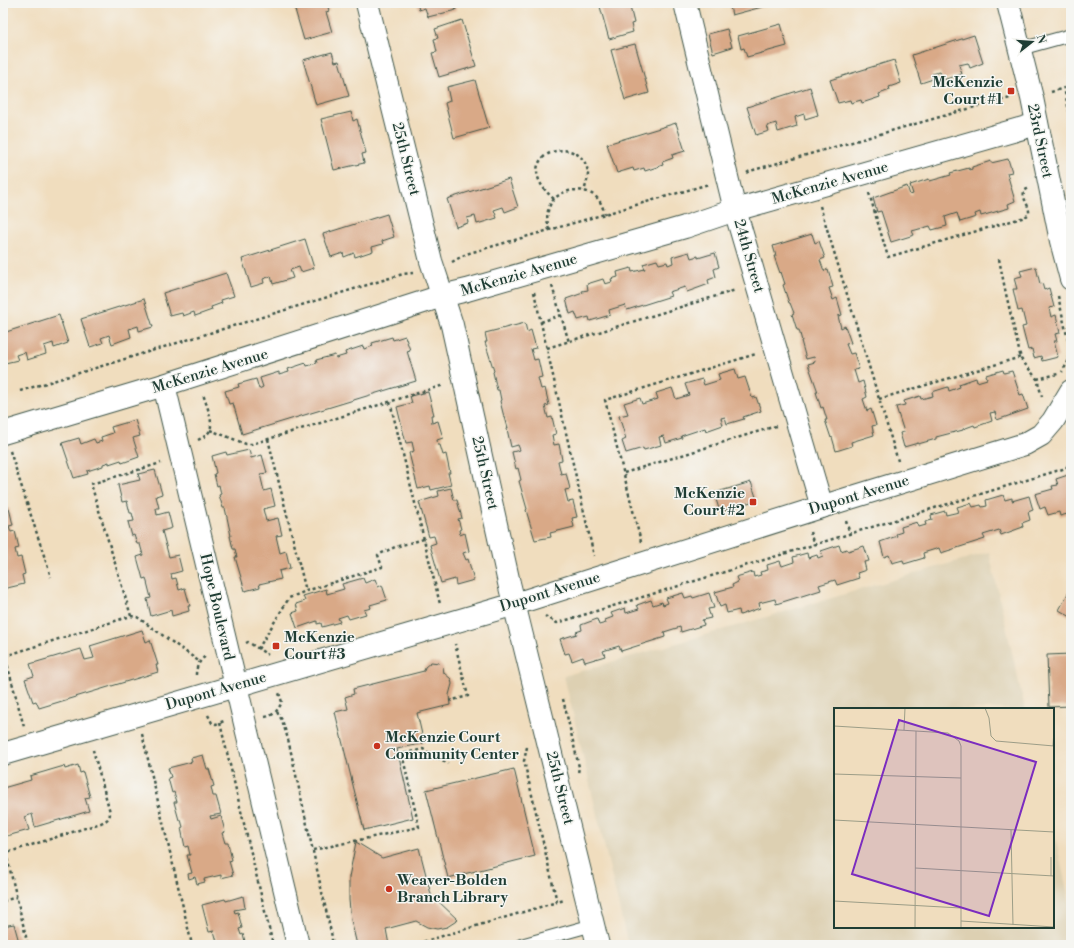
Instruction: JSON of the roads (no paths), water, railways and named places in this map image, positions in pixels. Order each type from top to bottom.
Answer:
[{"type":"street","name":"25th Street","points":[[367,3],[433,270],[452,325],[516,612],[596,935]]},
{"type":"street","name":"24th Street","points":[[685,3],[735,210],[822,507]]},
{"type":"street","name":"23rd Street","points":[[1008,3],[1020,49],[1041,95],[1028,127],[1061,241],[1064,284]]},
{"type":"street","name":"McKenzie Avenue","points":[[6,441],[164,385],[442,296],[685,227],[735,210],[1028,127]]},
{"type":"street","name":"Dupont Avenue","points":[[3,754],[274,674],[516,612],[822,507],[1025,444],[1041,436],[1053,421],[1064,381]]},
{"type":"street","name":"Hope Boulevard","points":[[164,385],[298,945]]},
{"type":"lane","points":[[1020,49],[1071,35]]},
{"type":"lane","points":[[521,945],[596,935]]},
{"type":"place","name":"McKenzie Court #1","points":[[1011,91]]},
{"type":"place","name":"McKenzie Court #2","points":[[753,502]]},
{"type":"place","name":"McKenzie Court #3","points":[[276,646]]},
{"type":"place","name":"McKenzie Court Community Center","points":[[377,746]]},
{"type":"place","name":"Weaver-Bolden Branch Library","points":[[389,889]]}]
